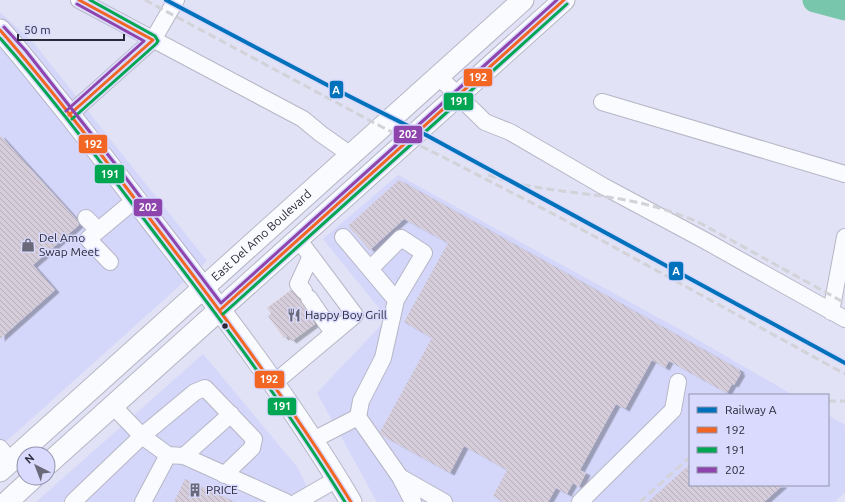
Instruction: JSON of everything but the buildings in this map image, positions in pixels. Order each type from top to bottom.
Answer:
[{"type":"main road","name":"East Del Amo Boulevard","points":[[4,460],[204,288],[523,0]]},
{"type":"main road","points":[[56,457],[559,4]]},
{"type":"main road","points":[[0,30],[22,54],[204,288],[313,440],[351,502]]},
{"type":"main road","points":[[13,500],[26,486]]},
{"type":"lane","points":[[79,0],[303,118],[351,155]]},
{"type":"lane","points":[[69,115],[153,40],[176,0]]},
{"type":"lane","points":[[438,76],[485,122],[510,132],[603,186],[704,240],[838,316],[845,237]]},
{"type":"lane","points":[[602,102],[845,174]]},
{"type":"lane","points":[[110,262],[88,239],[136,199]]},
{"type":"lane","points":[[86,218],[98,230]]},
{"type":"lane","points":[[343,236],[396,300]]},
{"type":"lane","points":[[370,269],[402,238],[424,253],[396,300],[383,358],[361,401],[358,417],[400,477],[413,502]]},
{"type":"lane","points":[[274,384],[355,315],[298,240]]},
{"type":"lane","points":[[311,256],[298,284],[333,333]]},
{"type":"lane","points":[[580,502],[673,410],[678,382]]},
{"type":"lane","points":[[73,502],[142,436],[195,392],[205,388],[254,438],[252,448],[224,475]]},
{"type":"lane","points":[[114,406],[142,436],[168,455],[184,456],[286,502]]},
{"type":"lane","points":[[184,456],[231,414]]},
{"type":"lane","points":[[313,440],[358,417]]},
{"type":"lane","points":[[143,502],[168,455]]},
{"type":"lane","points":[[400,477],[444,502]]},
{"type":"lane","points":[[297,502],[337,479]]},
{"type":"shaded area","points":[[0,12],[33,42],[207,261],[0,447]]},
{"type":"shaded area","points":[[398,175],[679,329],[791,394],[689,394],[689,486],[829,486],[829,416],[845,425],[845,492],[835,502],[377,502],[317,393],[383,323],[383,313],[323,239]]},
{"type":"shaded area","points":[[203,354],[298,468],[314,502],[36,502],[54,486],[56,486],[56,484]]},
{"type":"waterway","points":[[815,0],[845,8]]},
{"type":"railway","points":[[145,0],[382,127],[561,218],[845,374]]},
{"type":"railway","points":[[488,175],[533,187],[632,201],[679,215],[702,224],[845,303]]},
{"type":"railway","points":[[829,401],[845,401]]},
{"type":"railway","points":[[640,502],[689,458]]},
{"type":"rail line","name":"A","points":[[166,0],[426,135],[845,363]]},
{"type":"transit line","name":"192","points":[[69,115],[153,40],[79,0]]},
{"type":"transit line","name":"191","points":[[72,119],[158,41],[155,36],[90,0]]},
{"type":"transit line","name":"202","points":[[4,27],[26,51],[116,165],[221,303],[557,0]]},
{"type":"transit line","name":"192","points":[[220,310],[564,0]]},
{"type":"transit line","name":"202","points":[[66,111],[144,41],[77,4]]},
{"type":"transit line","name":"191","points":[[223,314],[567,4]]},
{"type":"transit line","name":"192","points":[[0,30],[40,77],[256,360],[305,430],[351,502]]},
{"type":"transit line","name":"191","points":[[0,38],[76,131],[226,328],[299,431],[345,502]]},
{"type":"place","name":"Del Amo Swap Meet","points":[[28,245]]},
{"type":"place","name":"Happy Boy Grill","points":[[294,315]]},
{"type":"place","name":"PRICE","points":[[195,490]]}]
